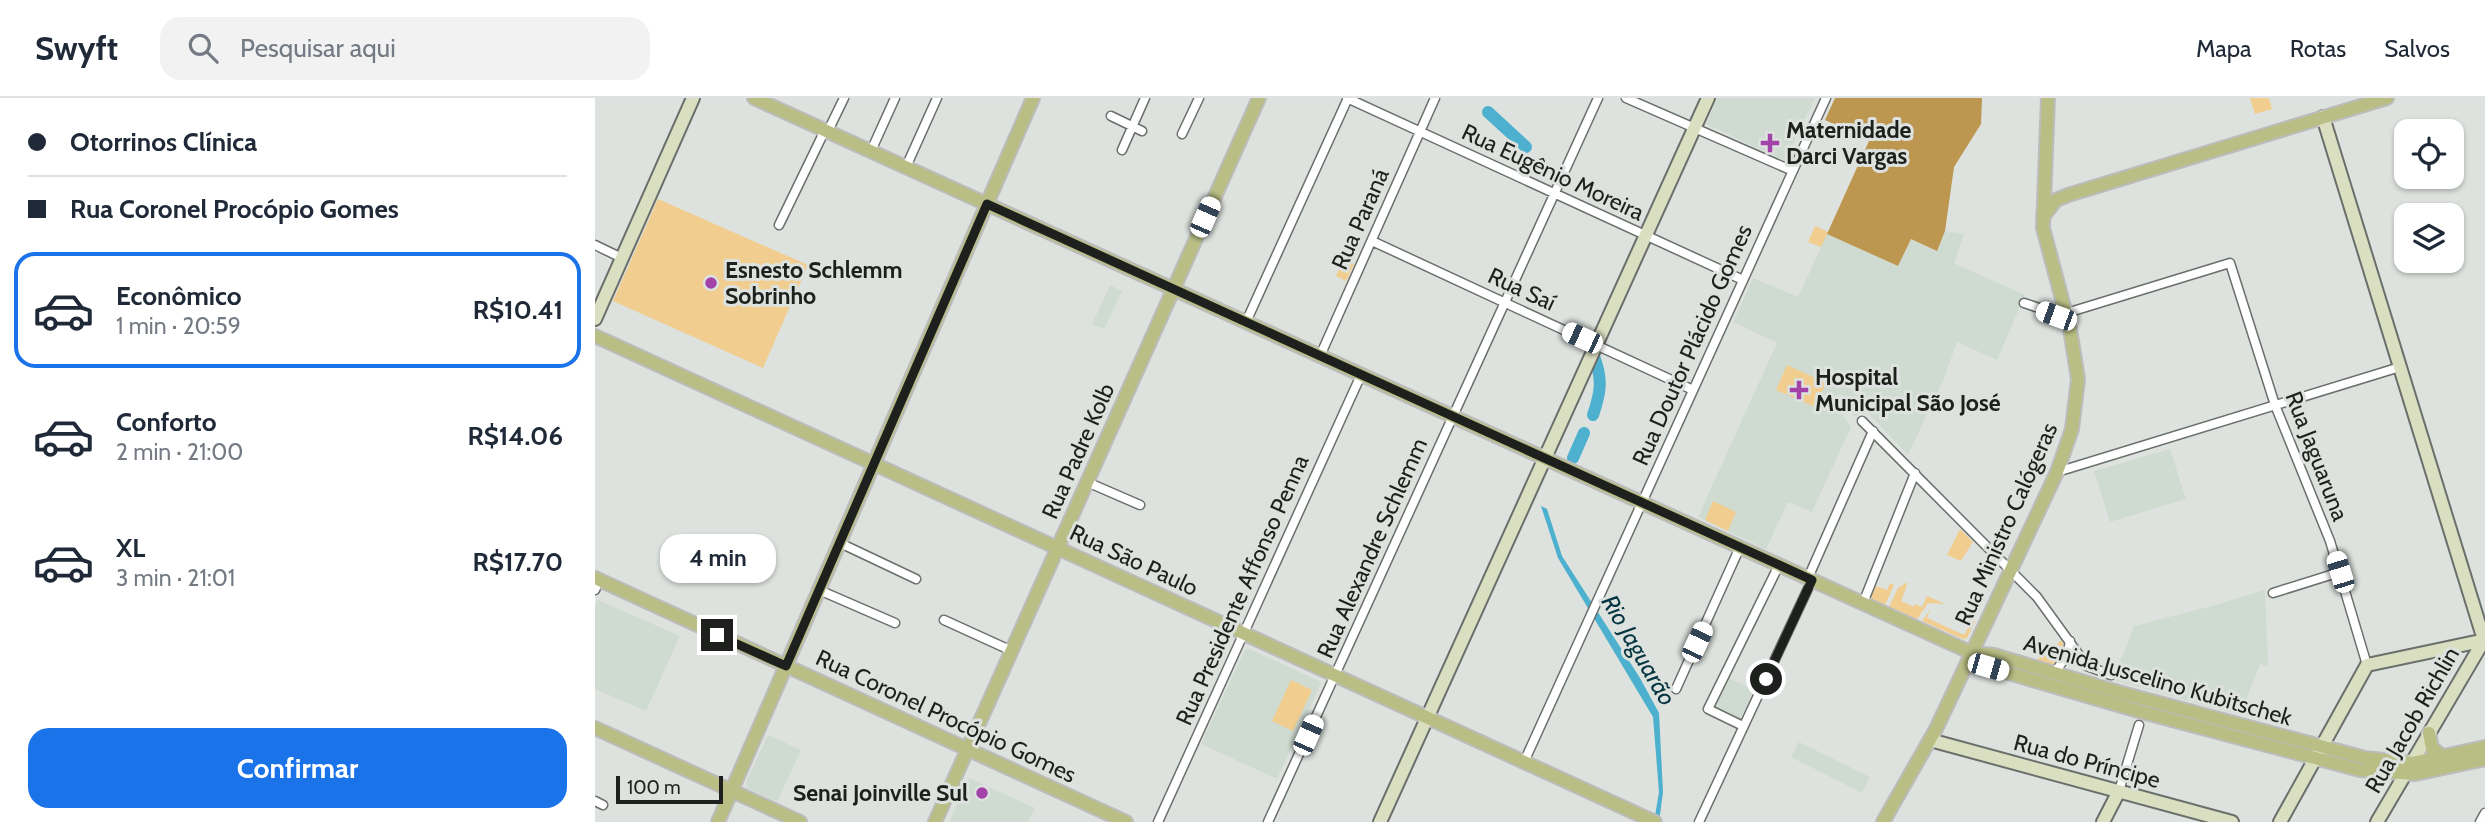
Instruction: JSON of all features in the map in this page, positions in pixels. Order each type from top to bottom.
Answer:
[{"type":"main road","points":[[595,318],[693,98]]},
{"type":"main road","points":[[754,98],[1972,653]]},
{"type":"main road","points":[[718,822],[1034,98]]},
{"type":"main road","name":"Rua Padre Kolb","points":[[935,822],[1259,98]]},
{"type":"main road","points":[[1380,822],[1708,98]]},
{"type":"main road","name":"Rua Ministro Calógeras","points":[[1884,822],[1930,740],[1972,653],[2057,472],[2072,429],[2077,397],[2076,360],[2066,313],[2044,239],[2048,98]]},
{"type":"main road","points":[[2043,217],[2056,200],[2068,195],[2387,98]]},
{"type":"main road","points":[[2280,822],[2367,665],[2484,640],[2323,117]]},
{"type":"main road","points":[[2045,175],[2052,187],[2068,195]]},
{"type":"main road","name":"Rua São Paulo","points":[[595,336],[1652,820]]},
{"type":"main road","name":"Rua Coronel Procópio Gomes","points":[[595,586],[1126,822]]},
{"type":"main road","name":"Rua Jacob Richlin","points":[[2377,822],[2484,640]]},
{"type":"main road","name":"Avenida Juscelino Kubitschek","points":[[1972,653],[1994,655],[2319,753]]},
{"type":"main road","name":"Avenida Juscelino Kubitschek","points":[[1972,653],[1988,667],[2319,753],[2436,771],[2485,759]]},
{"type":"main road","points":[[595,728],[800,822]]},
{"type":"main road","points":[[2429,733],[2432,748],[2443,757]]},
{"type":"main road","name":"Rua do Príncipe","points":[[1930,740],[2232,822]]},
{"type":"main road","name":"Avenida Juscelino Kubitschek","points":[[2408,768],[2485,747]]},
{"type":"main road","name":"Rua Coronel Procópio Gomes","points":[[966,753],[1107,822]]},
{"type":"main road","points":[[2103,822],[2119,791]]},
{"type":"street","points":[[779,225],[843,98]]},
{"type":"street","points":[[871,151],[895,98]]},
{"type":"street","points":[[906,167],[937,98]]},
{"type":"street","points":[[1122,150],[1146,98]]},
{"type":"street","points":[[1182,134],[1199,98]]},
{"type":"street","points":[[1246,322],[1347,98]]},
{"type":"street","name":"Rua Eugênio Moreira","points":[[1347,98],[1743,280]]},
{"type":"street","name":"Rua Paraná","points":[[1320,356],[1436,98]]},
{"type":"street","name":"Rua Alexandre Schlemm","points":[[1268,822],[1598,98]]},
{"type":"street","points":[[1626,98],[1793,171]]},
{"type":"street","name":"Rua Doutor Plácido Gomes","points":[[1524,762],[1826,98]]},
{"type":"street","points":[[1111,116],[1143,131]]},
{"type":"street","name":"Rua Saí","points":[[1372,241],[1693,390]]},
{"type":"street","points":[[595,245],[622,258]]},
{"type":"street","name":"Rua Jaguaruna","points":[[2066,313],[2230,263],[2276,405],[2340,572],[2367,665]]},
{"type":"street","points":[[2024,303],[2056,316],[2066,313]]},
{"type":"street","points":[[2057,472],[2400,367]]},
{"type":"street","name":"Rua Presidente Affonso Penna","points":[[1158,822],[1361,374]]},
{"type":"street","points":[[1862,421],[2011,570],[2050,613],[2090,668],[2111,675]]},
{"type":"street","points":[[1699,822],[1874,431]]},
{"type":"street","points":[[1863,603],[1915,473]]},
{"type":"street","points":[[1087,482],[1140,505]]},
{"type":"street","points":[[840,543],[916,579]]},
{"type":"street","points":[[1676,689],[1740,547]]},
{"type":"street","points":[[1743,726],[1708,709],[1779,565]]},
{"type":"street","points":[[2273,593],[2340,572]]},
{"type":"street","points":[[819,590],[895,623]]},
{"type":"street","points":[[944,620],[1012,651]]},
{"type":"street","points":[[2054,673],[2067,656],[2070,641]]},
{"type":"street","points":[[2119,791],[2139,725]]},
{"type":"street","points":[[2480,822],[2485,813]]},
{"type":"shaded area","name":"Maternidade Darci Vargas","points":[[1718,98],[1815,98],[1785,161],[1706,124]]},
{"type":"shaded area","points":[[1835,98],[1982,98],[1981,124],[1954,167],[1945,231],[1937,251],[1911,239],[1898,266],[1827,234],[1869,141],[1825,120]]},
{"type":"shaded area","points":[[2250,98],[2269,98],[2272,109],[2255,114]]},
{"type":"shaded area","name":"Esnesto Schlemm Sobrinho","points":[[658,199],[808,265],[763,368],[613,301]]},
{"type":"shaded area","points":[[1815,226],[1828,232],[1821,247],[1808,242]]},
{"type":"shaded area","points":[[1945,231],[1964,234],[1954,263],[2025,295],[1997,360],[1957,342],[1944,378],[1908,455],[1864,409],[1855,417],[1843,405],[1840,393],[1835,404],[1851,427],[1812,512],[1788,502],[1766,549],[1698,517],[1777,343],[1733,322],[1753,278],[1798,297],[1827,234],[1898,266],[1911,239],[1936,251]]},
{"type":"shaded area","points":[[1343,260],[1354,264],[1346,281],[1336,276]]},
{"type":"shaded area","points":[[1110,285],[1122,291],[1104,329],[1092,324]]},
{"type":"shaded area","points":[[1787,365],[1826,383],[1815,407],[1776,390]]},
{"type":"shaded area","points":[[2170,449],[2186,499],[2110,522],[2094,471]]},
{"type":"shaded area","points":[[1713,501],[1736,512],[1728,531],[1705,520]]},
{"type":"shaded area","points":[[1960,529],[1973,542],[1961,561],[1947,555]]},
{"type":"shaded area","points":[[1908,582],[1901,601],[1914,607],[1915,604],[1922,607],[1927,596],[1945,604],[1928,603],[1917,619],[1889,607],[1898,588]]},
{"type":"shaded area","points":[[1890,583],[1894,585],[1885,605],[1870,599],[1876,586],[1887,590]]},
{"type":"shaded area","points":[[2265,590],[2268,667],[2260,664],[2240,715],[2113,680],[2134,626]]},
{"type":"shaded area","points":[[598,600],[680,636],[646,711],[595,689],[595,606]]},
{"type":"shaded area","points":[[1930,610],[1927,618],[1962,634],[1965,634],[1971,620],[1975,622],[1967,638],[1963,639],[1922,621]]},
{"type":"shaded area","points":[[2062,640],[2064,652],[2059,661],[2048,666],[2034,662]]},
{"type":"shaded area","points":[[1249,649],[1321,684],[1277,779],[1201,744],[1245,650]]},
{"type":"shaded area","points":[[1729,678],[1754,690],[1739,721],[1714,709]]},
{"type":"shaded area","points":[[1291,680],[1312,690],[1293,731],[1272,721]]},
{"type":"shaded area","points":[[768,735],[801,750],[777,802],[747,788],[746,782]]},
{"type":"shaded area","points":[[1799,742],[1870,777],[1862,793],[1791,757]]},
{"type":"shaded area","name":"Senai Joinville Sul","points":[[969,778],[1035,808],[1028,822],[949,822]]},
{"type":"water","name":"Rio Jaguarão","points":[[1541,506],[1547,509],[1562,556],[1640,678],[1659,713],[1663,792],[1659,822],[1654,822],[1659,792],[1653,717],[1558,558]]},
{"type":"waterway","name":"Rio Jaguarão","points":[[1488,112],[1526,147]]},
{"type":"waterway","name":"Rio Jaguarão","points":[[1593,354],[1600,385],[1593,415]]},
{"type":"waterway","name":"Rio Jaguarão","points":[[1573,458],[1584,433]]},
{"type":"place","name":"Maternidade Darci Vargas","points":[[1770,143]]},
{"type":"place","name":"Esnesto Schlemm Sobrinho","points":[[711,283]]},
{"type":"place","name":"Hospital Municipal São José","points":[[1799,390]]},
{"type":"place","name":"Senai Joinville Sul","points":[[982,793]]},
{"type":"route","points":[[717,635],[786,666],[987,204],[1812,580],[1766,679]]}]
